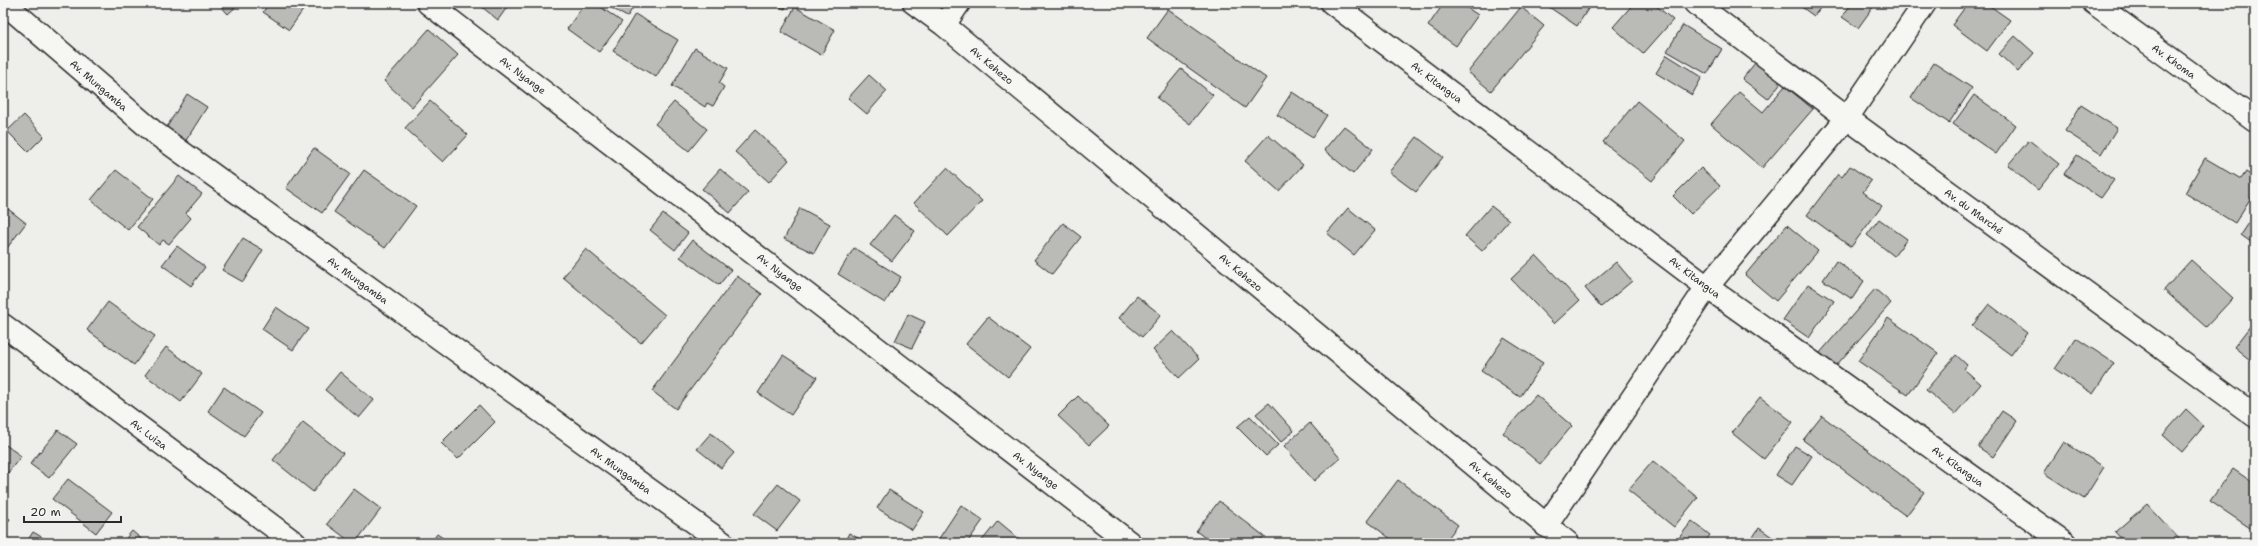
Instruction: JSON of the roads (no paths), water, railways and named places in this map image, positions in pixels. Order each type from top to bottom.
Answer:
[{"type":"street","name":"Av. Mungamba","points":[[4,3],[155,133],[722,543]]},
{"type":"street","name":"Av. Nyange","points":[[428,3],[1130,543]]},
{"type":"street","name":"Av. Kehezo","points":[[914,3],[944,25],[1568,543]]},
{"type":"street","points":[[944,25],[959,3]]},
{"type":"street","name":"Av. Kitangua","points":[[1332,3],[1707,287],[2065,543]]},
{"type":"street","name":"Av. du Marché","points":[[1695,3],[1847,118],[2255,416]]},
{"type":"street","points":[[1546,526],[1707,287],[1847,118],[1925,3]]},
{"type":"street","name":"Av. Khoma","points":[[2094,3],[2255,120]]},
{"type":"street","name":"Av. Luiza","points":[[3,325],[295,543]]}]
